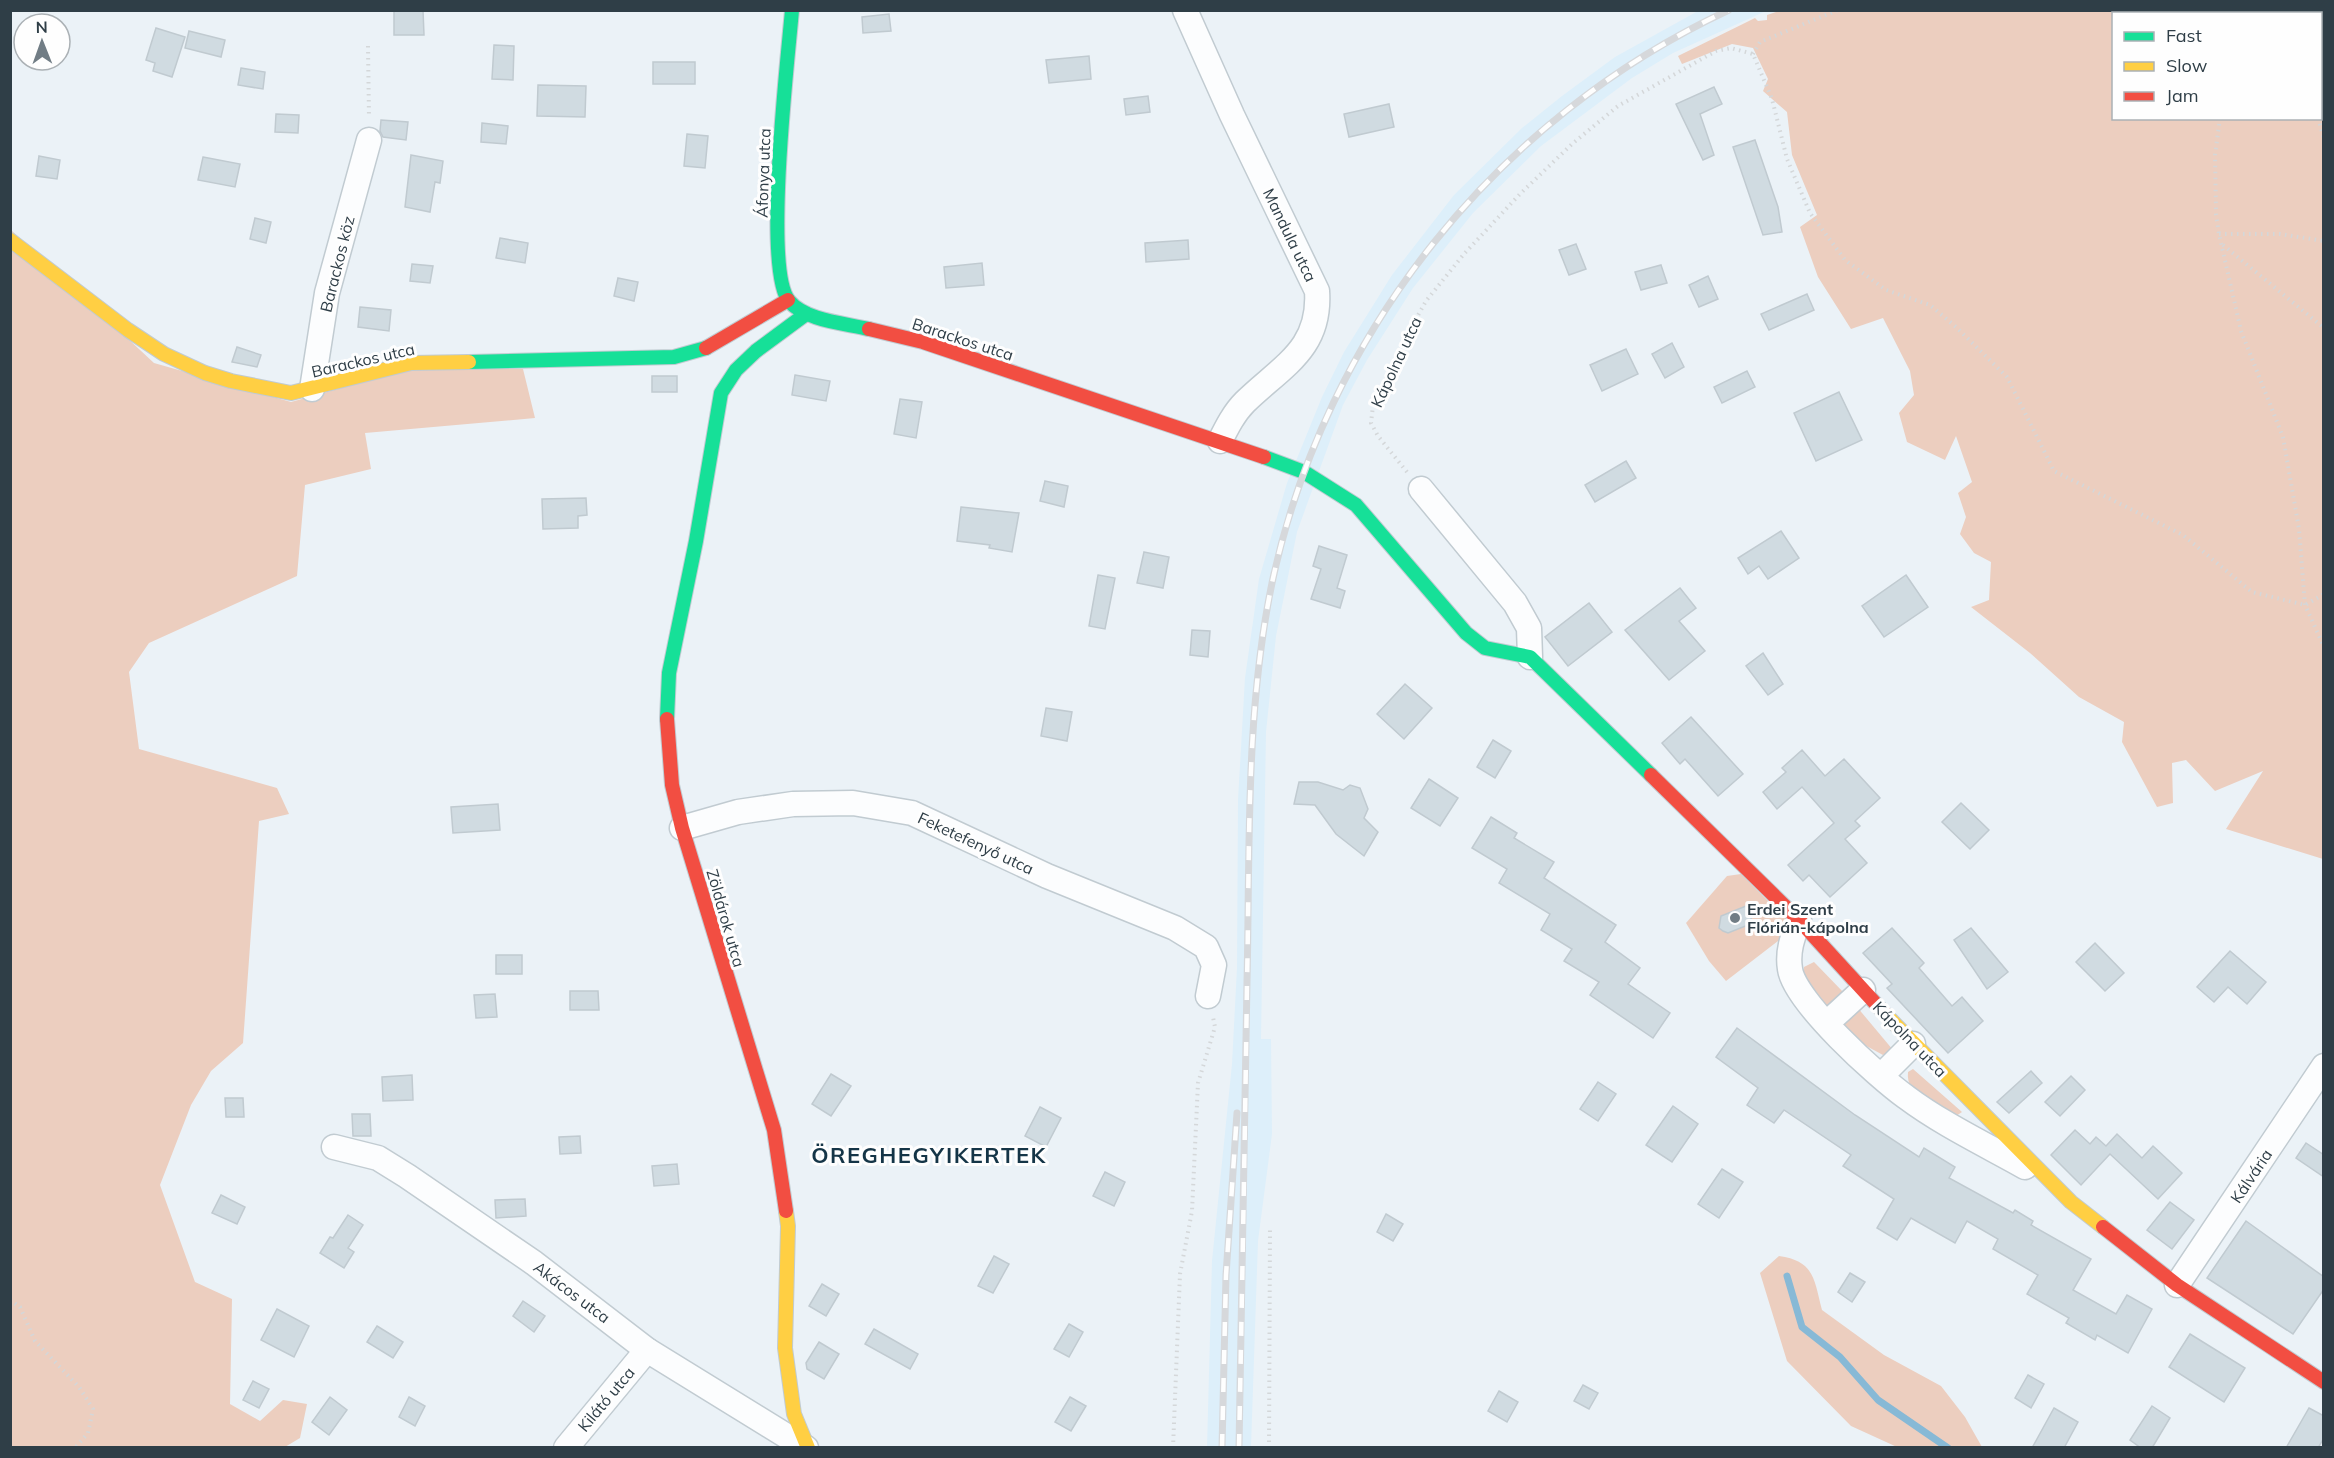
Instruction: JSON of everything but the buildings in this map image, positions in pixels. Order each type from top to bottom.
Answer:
[{"type":"street","name":"Mandula utca","points":[[1185,10],[1232,115],[1317,291],[1318,309],[1312,333],[1300,352],[1245,402],[1232,417],[1220,441]]},
{"type":"street","name":"Áfonya utca","points":[[788,300],[780,280],[777,231],[780,141],[791,17]]},
{"type":"street","name":"Barackos köz","points":[[312,389],[327,293],[369,140]]},
{"type":"street","name":"Barackos utca","points":[[10,240],[128,330],[164,354],[205,373],[231,381],[291,393],[411,363],[674,357],[701,351],[788,300]]},
{"type":"street","points":[[788,300],[806,314]]},
{"type":"street","name":"Barackos utca","points":[[806,314],[923,342],[1220,441]]},
{"type":"street","name":"Zöldárok utca","points":[[806,314],[756,351],[736,370],[721,393],[696,541],[669,673],[666,705],[672,785],[682,828],[774,1130],[789,1226],[785,1348],[794,1414],[807,1448]]},
{"type":"street","points":[[1220,441],[1304,472],[1356,505],[1466,633],[1485,648],[1530,657],[1529,628],[1515,603],[1421,489]]},
{"type":"street","name":"Kápolna utca","points":[[1530,657],[1799,920],[1913,1044],[2049,1182],[2177,1285],[2324,1382]]},
{"type":"street","name":"Feketefenyő utca","points":[[682,828],[738,812],[793,804],[853,803],[912,813],[1047,876],[1175,928],[1206,947],[1214,965],[1208,996]]},
{"type":"street","points":[[1799,920],[1790,946],[1790,971],[1802,997],[1881,1076],[1907,1098],[2049,1182]]},
{"type":"street","points":[[1827,1023],[1863,990]]},
{"type":"street","points":[[1881,1076],[1913,1044]]},
{"type":"street","name":"Kálvária","points":[[2177,1285],[2324,1066]]},
{"type":"street","name":"Akácos utca","points":[[334,1147],[378,1158],[407,1176],[534,1263],[647,1350],[807,1448]]},
{"type":"street","name":"Kilátó utca","points":[[566,1448],[647,1350]]},
{"type":"path","points":[[1838,10],[1760,42],[1753,54],[1772,99],[1787,159],[1810,213],[1845,260],[1886,290],[1930,305],[2007,377],[2054,471],[2183,536],[2252,591],[2305,605],[2324,594]]},
{"type":"path","points":[[368,46],[369,140]]},
{"type":"path","name":"Kápolna utca","points":[[1421,489],[1378,436],[1371,423],[1373,406],[1426,301],[1464,254],[1520,194],[1572,144],[1618,106],[1716,51],[1731,48],[1753,54]]},
{"type":"path","points":[[2220,120],[2215,155],[2216,215],[2219,234],[2241,331],[2283,437],[2299,530],[2305,605],[2324,647]]},
{"type":"path","points":[[2319,120],[2324,139]]},
{"type":"path","points":[[2219,234],[2280,234],[2324,241]]},
{"type":"path","points":[[2221,244],[2324,328]]},
{"type":"path","points":[[1173,1448],[1180,1274],[1192,1211],[1198,1083],[1215,1027],[1208,996]]},
{"type":"path","points":[[1269,1448],[1270,1227]]},
{"type":"path","points":[[10,1300],[20,1307],[35,1341],[79,1387],[93,1409],[87,1433],[75,1448]]},
{"type":"shaded area","points":[[2279,10],[2283,12],[2112,12],[2112,120],[2322,120],[2322,12],[2286,12],[2323,11],[2323,859],[2226,829],[2263,771],[2215,791],[2186,760],[2172,763],[2173,803],[2157,807],[2122,742],[2124,722],[2079,697],[2030,653],[1971,607],[1989,600],[1991,562],[1974,553],[1960,534],[1966,517],[1958,493],[1972,482],[1956,436],[1945,460],[1907,442],[1899,413],[1914,395],[1910,371],[1883,318],[1851,329],[1818,277],[1800,227],[1817,215],[1792,155],[1787,112],[1763,91],[1768,79],[1753,48],[1732,44],[1682,64],[1678,56],[1755,18],[1758,21],[1767,20],[1767,15],[1779,11]]},
{"type":"shaded area","points":[[1698,11],[1766,11],[1673,53],[1632,78],[1541,146],[1473,213],[1413,288],[1367,360],[1343,405],[1297,532],[1276,636],[1266,732],[1261,1039],[1271,1039],[1272,1134],[1258,1241],[1251,1447],[1207,1448],[1212,1261],[1232,1064],[1237,968],[1238,800],[1245,678],[1259,579],[1287,483],[1322,397],[1344,352],[1392,275],[1454,195],[1522,128],[1562,96],[1615,57]]},
{"type":"shaded area","points":[[10,229],[154,363],[291,402],[414,368],[523,369],[535,418],[365,433],[371,469],[305,485],[297,576],[149,643],[129,672],[139,749],[277,788],[289,814],[259,821],[243,1043],[211,1071],[191,1105],[160,1185],[195,1282],[232,1299],[230,1404],[260,1421],[283,1400],[307,1404],[300,1438],[285,1447],[11,1447]]},
{"type":"shaded area","points":[[1741,874],[1791,924],[1778,941],[1726,981],[1709,961],[1686,923],[1727,876]]},
{"type":"shaded area","points":[[1814,962],[1846,995],[1828,1012],[1803,975],[1804,967]]},
{"type":"shaded area","points":[[1857,1007],[1893,1050],[1883,1055],[1859,1042],[1844,1025],[1847,1016]]},
{"type":"shaded area","points":[[1913,1069],[1962,1112],[1956,1116],[1917,1094],[1908,1081],[1908,1072]]},
{"type":"shaded area","points":[[1779,1256],[1800,1262],[1806,1267],[1814,1281],[1822,1310],[1884,1355],[1941,1386],[1965,1417],[1982,1447],[1897,1447],[1851,1426],[1787,1361],[1760,1273]]},
{"type":"waterway","points":[[1787,1276],[1802,1327],[1840,1357],[1878,1400],[1948,1448]]},
{"type":"railway","points":[[1239,1448],[1249,832],[1253,732],[1263,632],[1272,583],[1297,491],[1333,403],[1379,320],[1433,243],[1496,173],[1567,110],[1645,55],[1729,10]]},
{"type":"railway","points":[[1222,1448],[1226,1275],[1237,1113]]},
{"type":"traffic: fast","points":[[792,10],[782,115],[777,208],[778,249],[782,281],[789,301],[805,313],[869,329]]},
{"type":"traffic: fast","points":[[667,719],[669,673],[696,541],[721,393],[736,370],[756,351],[806,314]]},
{"type":"traffic: fast","points":[[469,362],[674,357],[706,348]]},
{"type":"traffic: fast","points":[[1264,457],[1304,472],[1356,505],[1466,633],[1485,648],[1530,657],[1651,775]]},
{"type":"traffic: slow","points":[[10,240],[128,330],[164,354],[205,373],[231,381],[291,393],[411,363],[469,362]]},
{"type":"traffic: slow","points":[[1886,1015],[2071,1202],[2103,1227]]},
{"type":"traffic: slow","points":[[786,1211],[788,1226],[785,1348],[794,1414],[808,1448]]},
{"type":"traffic: jam","points":[[706,348],[788,300]]},
{"type":"traffic: jam","points":[[869,329],[923,342],[1264,457]]},
{"type":"traffic: jam","points":[[667,719],[672,785],[682,828],[774,1130],[786,1211]]},
{"type":"traffic: jam","points":[[1651,775],[1799,920],[1886,1015]]},
{"type":"traffic: jam","points":[[2103,1227],[2177,1285],[2324,1382]]},
{"type":"place","name":"Erdei Szent Flórián-kápolna","points":[[1735,918]]},
{"type":"district","name":"ÖREGHEGYIKERTEK","points":[[929,1155]]}]
